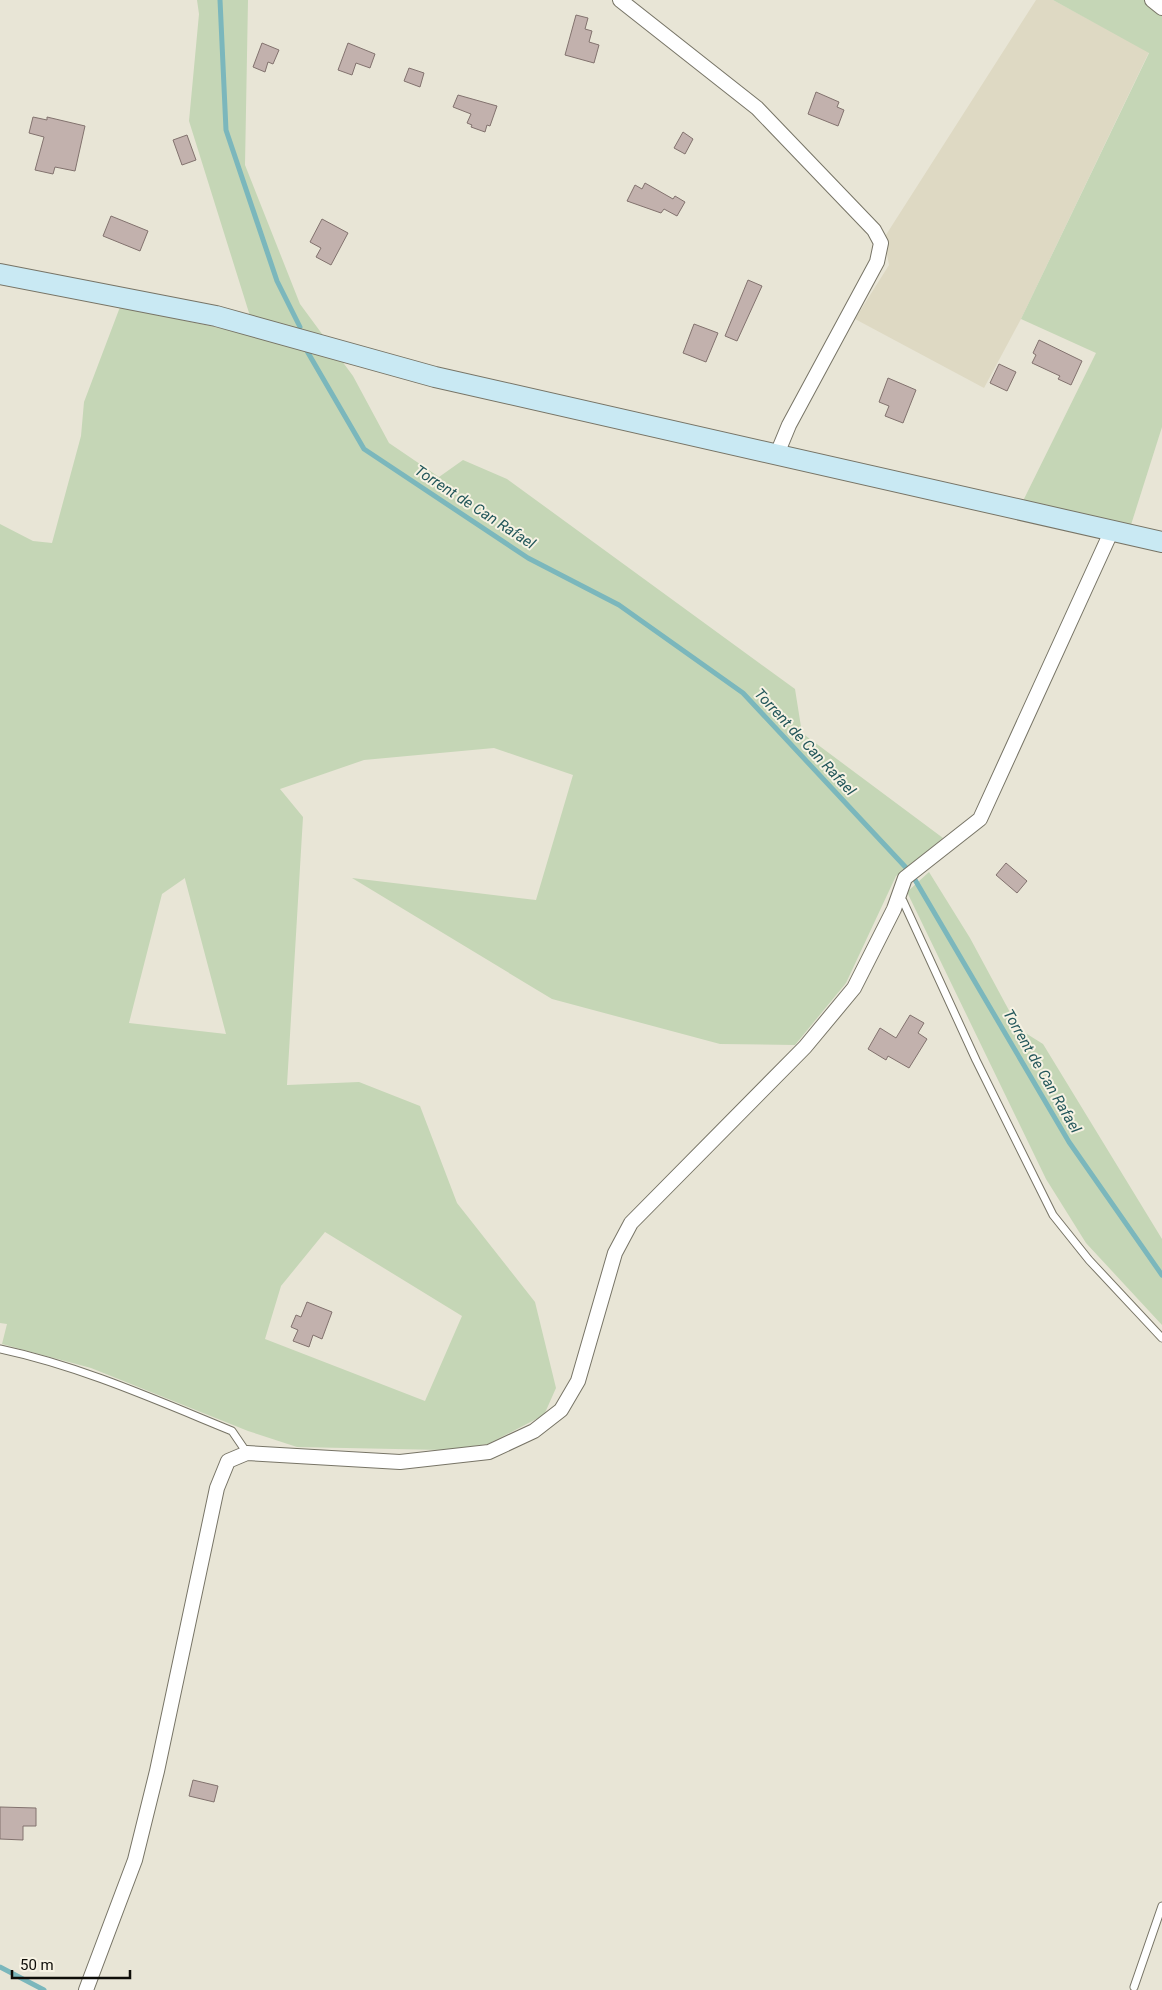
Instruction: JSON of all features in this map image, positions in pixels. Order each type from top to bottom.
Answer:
[{"type":"street","points":[[620,0],[757,108],[874,230],[881,243],[878,262],[789,425],[777,454]]},
{"type":"street","points":[[1152,0],[1162,8]]},
{"type":"street","points":[[0,274],[216,316],[435,377],[1162,542]]},
{"type":"street","points":[[86,1990],[135,1860],[159,1761],[216,1488],[228,1461],[246,1453],[400,1462],[490,1452],[534,1431],[561,1410],[578,1381],[615,1253],[631,1223],[805,1047],[854,988],[905,878],[980,819],[1112,530]]},
{"type":"lane","points":[[898,896],[903,901],[976,1060],[1053,1215],[1089,1260],[1162,1338]]},
{"type":"lane","points":[[0,1350],[38,1357],[74,1368],[232,1431],[246,1453]]},
{"type":"lane","points":[[1134,1987],[1162,1906]]},
{"type":"shaded area","points":[[1036,0],[1053,0],[1149,52],[1021,319],[984,388],[855,319],[889,265],[884,238]]},
{"type":"green space","points":[[197,0],[248,0],[245,165],[300,304],[353,376],[389,443],[439,477],[463,460],[507,479],[795,689],[802,733],[943,838],[896,876],[846,983],[795,1045],[720,1044],[552,999],[352,878],[536,900],[573,775],[494,748],[364,760],[280,789],[303,817],[287,1085],[359,1082],[420,1106],[457,1203],[535,1302],[556,1388],[544,1415],[488,1444],[444,1450],[297,1447],[248,1431],[91,1368],[2,1344],[7,1324],[0,1323],[0,524],[33,541],[52,543],[81,436],[84,402],[120,307],[272,339],[250,316],[189,121],[199,14]],"holes":[[[185,879],[226,1034],[129,1023],[162,894]],[[325,1232],[462,1316],[425,1401],[265,1339],[281,1286]]]},
{"type":"green space","points":[[1053,0],[1162,0],[1162,427],[1130,528],[1022,503],[1096,353],[1021,319],[1149,53]]},
{"type":"green space","points":[[929,872],[970,938],[1019,1029],[1043,1044],[1162,1239],[1162,1325],[1086,1243],[1046,1179],[907,892]]},
{"type":"building","points":[[576,15],[588,18],[585,29],[592,31],[589,42],[599,45],[594,63],[565,55]]},
{"type":"building","points":[[262,43],[279,50],[273,64],[268,62],[265,72],[253,67]]},
{"type":"building","points":[[348,43],[375,54],[370,68],[356,63],[352,75],[338,70]]},
{"type":"building","points":[[409,68],[424,73],[420,87],[404,81]]},
{"type":"building","points":[[816,92],[839,102],[837,107],[844,110],[838,126],[808,114]]},
{"type":"building","points":[[458,95],[497,106],[490,126],[487,125],[485,132],[471,127],[472,125],[467,123],[471,114],[453,107]]},
{"type":"building","points":[[33,117],[47,120],[47,117],[85,126],[75,171],[55,167],[53,174],[35,170],[44,137],[29,133]]},
{"type":"building","points":[[683,132],[693,139],[685,154],[674,148]]},
{"type":"building","points":[[187,135],[196,160],[182,165],[173,140]]},
{"type":"building","points":[[645,183],[673,199],[675,196],[685,202],[677,216],[664,209],[661,213],[627,201],[635,185],[642,189]]},
{"type":"building","points":[[111,216],[148,231],[140,251],[103,236]]},
{"type":"building","points":[[322,219],[348,233],[331,265],[316,257],[321,248],[310,242]]},
{"type":"building","points":[[748,280],[762,286],[737,341],[725,336]]},
{"type":"building","points":[[694,324],[718,333],[706,362],[683,353]]},
{"type":"building","points":[[1039,340],[1082,361],[1071,385],[1058,379],[1060,376],[1032,363],[1036,355],[1033,353]]},
{"type":"building","points":[[999,364],[1016,372],[1007,391],[990,383]]},
{"type":"building","points":[[888,378],[916,390],[903,423],[885,416],[889,406],[879,402]]},
{"type":"building","points":[[1006,863],[1027,881],[1017,893],[996,875]]},
{"type":"building","points":[[910,1015],[924,1023],[918,1033],[927,1039],[909,1068],[888,1056],[886,1060],[868,1049],[880,1028],[896,1038]]},
{"type":"building","points":[[307,1302],[332,1312],[322,1339],[313,1335],[309,1347],[293,1341],[298,1330],[291,1327],[296,1315],[301,1317]]},
{"type":"building","points":[[193,1780],[218,1786],[214,1802],[189,1796]]},
{"type":"building","points":[[0,1807],[36,1808],[36,1826],[23,1826],[23,1840],[0,1839]]},
{"type":"waterway","name":"Torrent de Can Rafael","points":[[220,0],[226,130],[277,281],[300,327]]},
{"type":"waterway","name":"Torrent de Can Rafael","points":[[307,351],[364,449],[528,558],[619,605],[743,693],[911,873],[1069,1142],[1162,1275]]},
{"type":"waterway","points":[[0,1967],[44,1990]]}]
